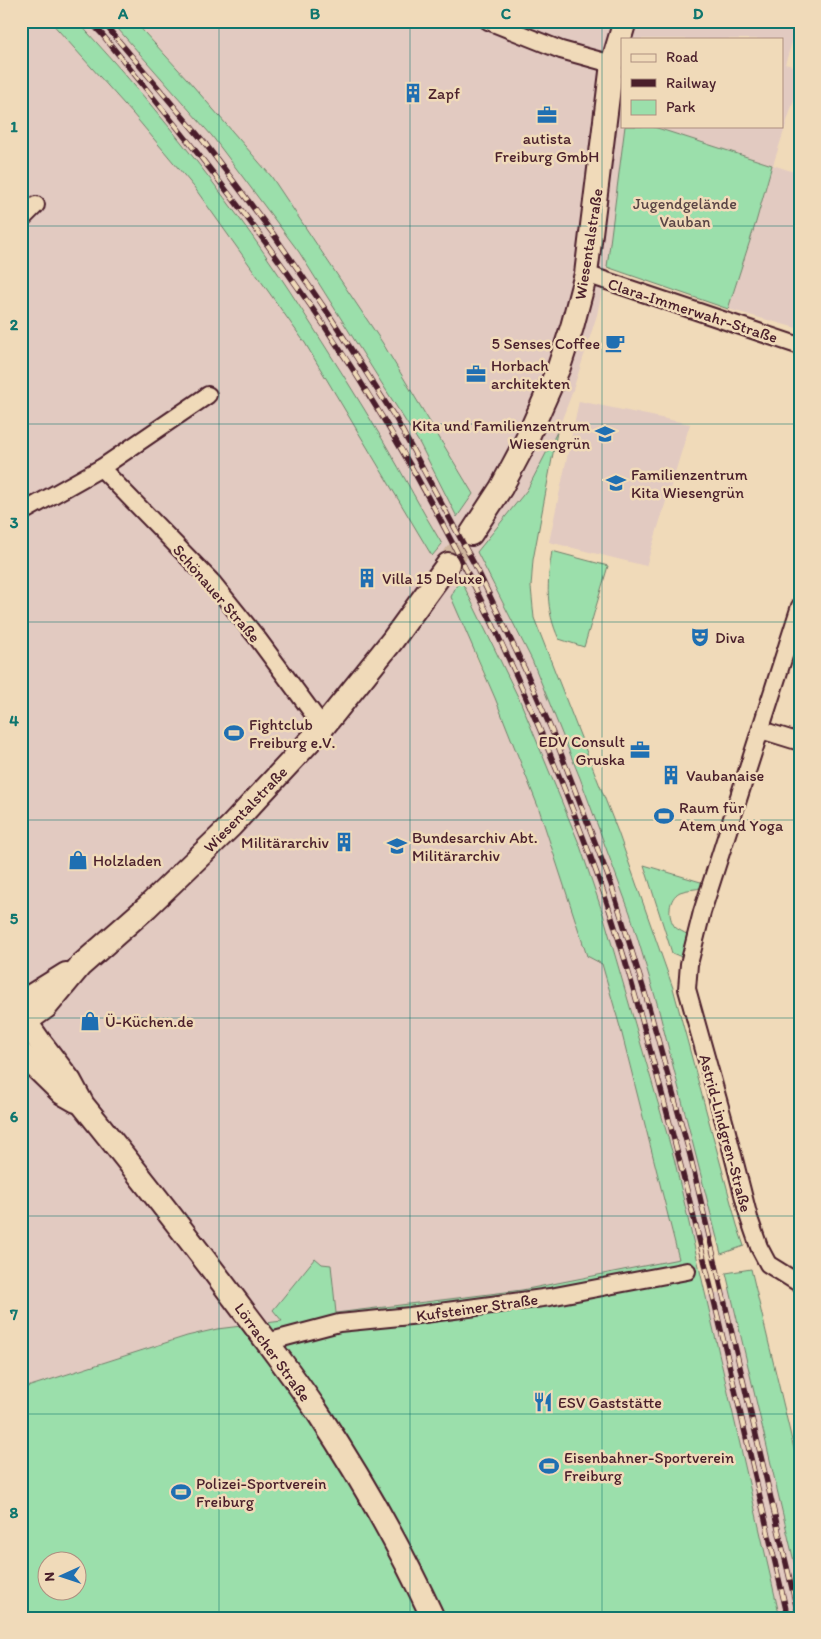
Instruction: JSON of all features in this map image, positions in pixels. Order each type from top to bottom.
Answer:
[{"type":"main road","name":"Wiesentalstraße","points":[[471,534],[501,488],[526,441],[554,380],[572,327],[586,274],[612,64],[625,21]]},
{"type":"main road","name":"Wiesentalstraße","points":[[22,1016],[46,1007],[80,966],[147,907],[231,826],[323,727],[392,641],[448,564]]},
{"type":"main road","name":"Lörracher Straße","points":[[22,1016],[70,1081],[83,1105],[267,1342],[318,1413],[366,1490],[410,1569],[433,1618]]},
{"type":"main road","name":"Lörracher Straße","points":[[21,1053],[62,1093],[83,1105]]},
{"type":"street","points":[[488,21],[561,50],[612,64]]},
{"type":"street","points":[[21,220],[36,205]]},
{"type":"street","name":"Clara-Immerwahr-Straße","points":[[586,274],[800,346]]},
{"type":"street","points":[[21,513],[101,468],[208,395]]},
{"type":"street","name":"Schönauer Straße","points":[[101,468],[213,583],[258,639],[323,727]]},
{"type":"street","name":"Astrid-Lindgren-Straße","points":[[800,606],[702,912],[690,964],[687,989],[749,1218],[760,1247],[768,1264],[800,1284]]},
{"type":"street","points":[[760,730],[800,742]]},
{"type":"street","name":"Kufsteiner Straße","points":[[267,1342],[339,1323],[410,1316],[540,1298],[687,1271]]},
{"type":"shaded area","points":[[21,21],[50,21],[133,114],[194,187],[305,343],[432,556],[442,544],[383,441],[302,309],[245,225],[191,154],[112,59],[77,21],[111,21],[212,136],[299,252],[420,444],[457,516],[473,494],[382,342],[271,176],[135,21],[779,21],[797,27],[785,64],[800,68],[800,81],[773,165],[800,174],[800,329],[728,309],[772,165],[657,128],[784,128],[784,38],[621,38],[621,128],[625,128],[607,267],[597,315],[571,396],[543,461],[527,490],[477,552],[532,660],[580,778],[630,913],[657,1003],[717,1236],[693,1242],[674,1158],[654,1086],[603,914],[580,846],[521,703],[461,579],[475,655],[495,698],[539,809],[587,955],[602,964],[622,1034],[679,1260],[522,1290],[336,1313],[187,1336],[21,1389]]},
{"type":"shaded area","name":"Familienzentrum Kita Wiesengrün","points":[[579,401],[690,424],[646,566],[549,542]]},
{"type":"shaded area","points":[[730,1290],[800,1587],[800,1618],[780,1618],[706,1296]]},
{"type":"green space","points":[[50,21],[77,21],[168,125],[251,234],[354,392],[442,544],[432,556],[305,343],[194,187],[133,114]]},
{"type":"green space","points":[[111,21],[134,21],[271,176],[382,342],[473,494],[457,517],[420,444],[299,252],[212,136]]},
{"type":"green space","name":"Jugendgelände Vauban","points":[[625,128],[657,128],[772,165],[728,309],[607,267]]},
{"type":"green space","points":[[557,432],[533,560],[531,587],[534,618],[618,832],[673,988],[744,1246],[721,1254],[657,1003],[630,913],[580,778],[532,660],[477,552],[527,490]]},
{"type":"green space","points":[[552,551],[608,566],[584,647],[559,639],[554,628],[548,596]]},
{"type":"green space","points":[[460,578],[521,703],[580,846],[603,914],[674,1158],[780,1618],[21,1618],[21,1389],[187,1336],[217,1329],[282,1321],[273,1310],[315,1258],[322,1264],[331,1265],[336,1313],[522,1290],[679,1259],[622,1034],[602,964],[587,956],[539,809],[495,698],[451,597]]},
{"type":"green space","points":[[644,865],[704,883],[703,887],[680,892],[671,903],[672,923],[676,928],[688,935],[684,958],[672,953]]},
{"type":"green space","points":[[751,1269],[800,1474],[800,1587],[726,1273]]},
{"type":"tunnel","points":[[448,564],[471,534]]},
{"type":"railway","points":[[89,21],[101,33],[216,177],[272,251],[325,327],[407,459],[480,597],[513,668],[574,812],[601,885],[643,1022],[698,1233],[788,1618]]},
{"type":"railway","points":[[102,21],[204,142],[274,235],[328,313],[396,419],[478,571],[528,676],[555,738],[611,884],[647,1000],[690,1155],[799,1618]]},
{"type":"place","name":"Zapf","points":[[413,93]]},
{"type":"place","name":"autista Freiburg GmbH","points":[[547,115]]},
{"type":"place","name":"5 Senses Coffee","points":[[615,343]]},
{"type":"place","name":"Horbach architekten","points":[[476,374]]},
{"type":"place","name":"Kita und Familienzentrum Wiesengrün","points":[[605,434]]},
{"type":"place","name":"Familienzentrum Kita Wiesengrün","points":[[616,483]]},
{"type":"place","name":"Villa 15 Deluxe","points":[[367,578]]},
{"type":"place","name":"Diva","points":[[700,637]]},
{"type":"place","name":"Fightclub Freiburg e.V.","points":[[234,733]]},
{"type":"place","name":"EDV Consult Gruska","points":[[640,750]]},
{"type":"place","name":"Vaubanaise","points":[[671,775]]},
{"type":"place","name":"Raum für Atem und Yoga","points":[[664,816]]},
{"type":"place","name":"Militärarchiv","points":[[344,842]]},
{"type":"place","name":"Bundesarchiv Abt. Militärarchiv","points":[[397,846]]},
{"type":"place","name":"Holzladen","points":[[78,860]]},
{"type":"place","name":"Ü-Küchen.de","points":[[90,1021]]},
{"type":"place","name":"ESV Gaststätte","points":[[543,1402]]},
{"type":"place","name":"Eisenbahner-Sportverein Freiburg","points":[[549,1466]]},
{"type":"place","name":"Polizei-Sportverein Freiburg","points":[[181,1492]]}]
